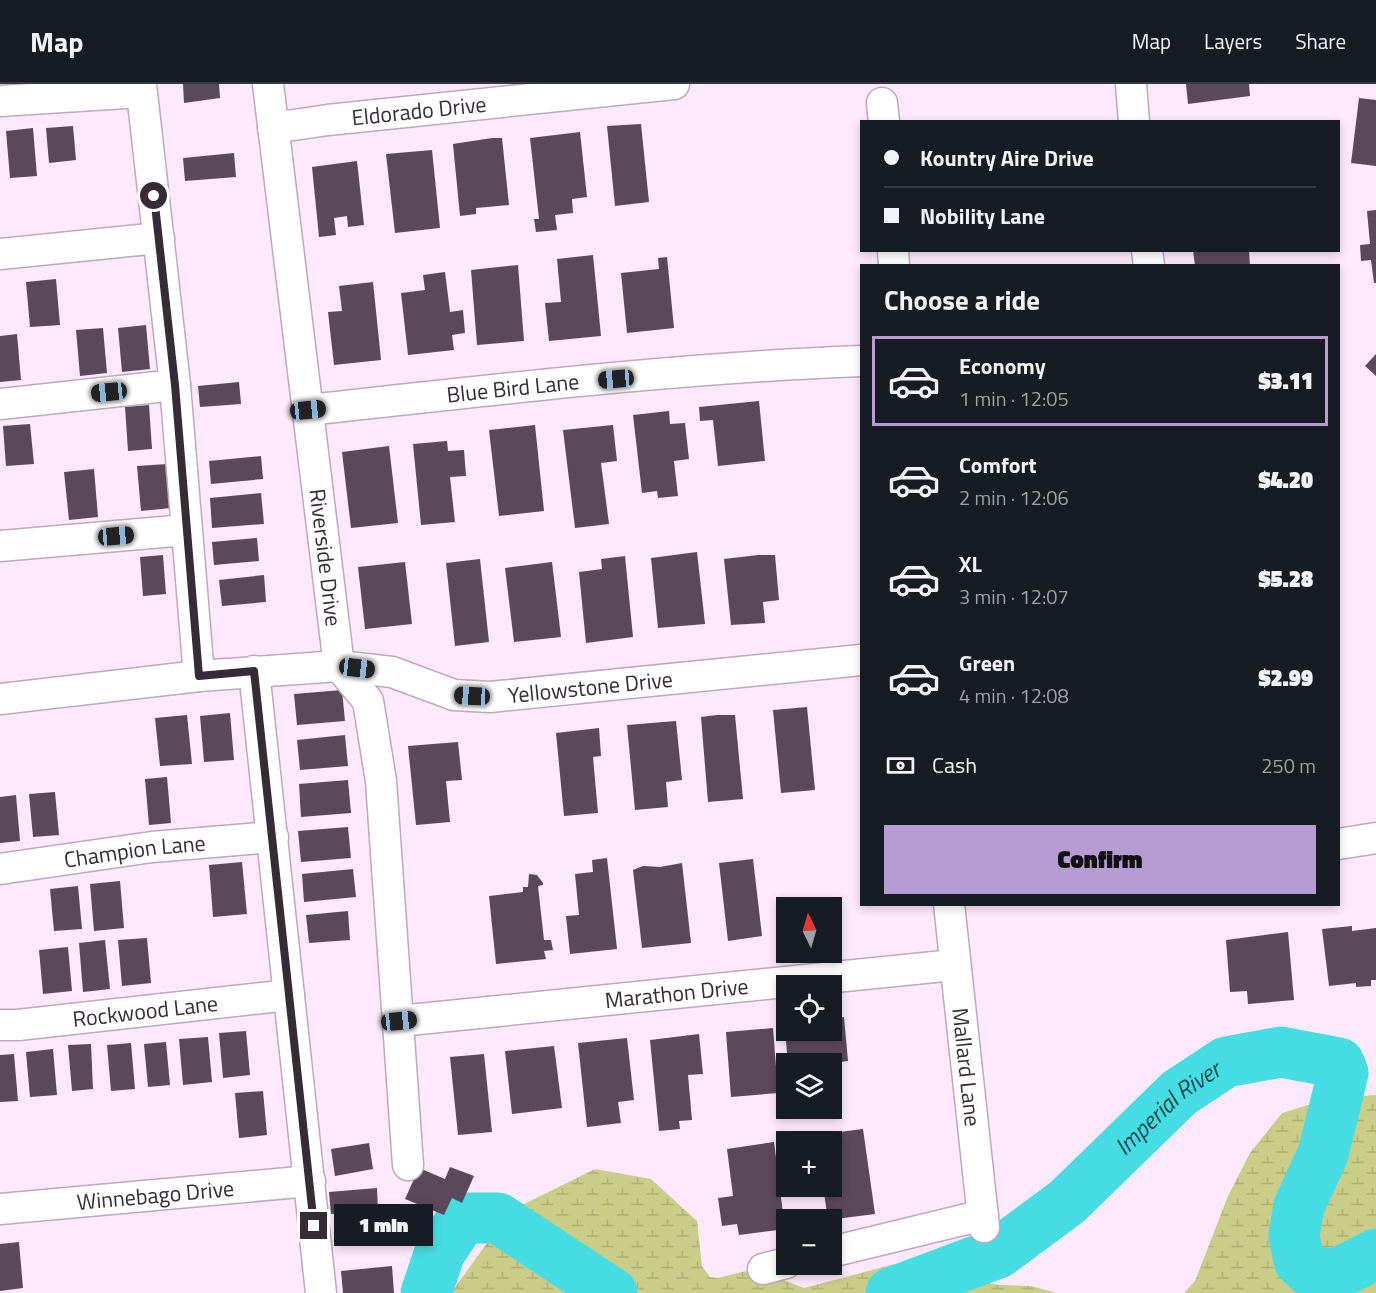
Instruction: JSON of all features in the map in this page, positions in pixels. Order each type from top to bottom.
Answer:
[{"type":"street","name":"Riverside Drive","points":[[268,84],[339,666]]},
{"type":"street","points":[[1131,84],[1134,120]]},
{"type":"street","name":"Eldorado Drive","points":[[273,128],[328,120],[674,85]]},
{"type":"street","points":[[0,101],[38,91],[76,99],[141,88],[175,385],[199,676]]},
{"type":"street","points":[[0,254],[159,238]]},
{"type":"street","name":"Blue Bird Lane","points":[[308,410],[534,386],[804,363],[860,361]]},
{"type":"street","points":[[0,404],[175,385]]},
{"type":"street","points":[[0,546],[186,530]]},
{"type":"street","name":"Yellowstone Drive","points":[[0,699],[199,676],[339,666],[392,672],[454,695],[490,697],[860,660]]},
{"type":"street","points":[[339,666],[368,701],[381,781],[408,1165]]},
{"type":"street","points":[[254,671],[321,1293]]},
{"type":"street","name":"Champion Lane","points":[[0,869],[152,847],[273,837]]},
{"type":"street","points":[[1340,844],[1376,838]]},
{"type":"street","name":"Mallard Lane","points":[[842,1250],[984,1221],[949,906]]},
{"type":"street","name":"Marathon Drive","points":[[399,1021],[954,965]]},
{"type":"street","name":"Rockwood Lane","points":[[0,1025],[18,1026],[289,995]]},
{"type":"street","name":"Winnebago Drive","points":[[0,1209],[310,1181]]},
{"type":"green space","points":[[1376,1095],[1376,1293],[1184,1293],[1195,1281],[1228,1196],[1250,1153],[1282,1113],[1327,1099]]},
{"type":"green space","points":[[595,1169],[651,1179],[697,1221],[702,1266],[710,1277],[718,1278],[754,1269],[804,1288],[895,1264],[999,1285],[1031,1286],[1057,1293],[451,1293],[510,1211]]},
{"type":"building","points":[[183,84],[219,84],[220,98],[184,103]]},
{"type":"building","points":[[1186,84],[1249,84],[1250,96],[1188,104]]},
{"type":"building","points":[[1359,98],[1376,100],[1376,166],[1351,163]]},
{"type":"building","points":[[641,124],[649,202],[615,206],[607,126]]},
{"type":"building","points":[[73,126],[76,160],[49,163],[46,128]]},
{"type":"building","points":[[33,128],[37,176],[10,178],[6,131]]},
{"type":"building","points":[[580,132],[587,197],[572,199],[573,213],[555,215],[557,230],[536,232],[534,219],[539,219],[530,138]]},
{"type":"building","points":[[502,138],[509,205],[476,208],[476,214],[460,216],[453,144]]},
{"type":"building","points":[[432,150],[440,228],[395,233],[386,154]]},
{"type":"building","points":[[234,153],[236,177],[185,181],[183,158]]},
{"type":"building","points":[[357,161],[364,225],[348,227],[347,216],[334,218],[336,235],[319,237],[312,167]]},
{"type":"building","points":[[1376,210],[1376,283],[1374,283],[1371,260],[1361,261],[1360,245],[1370,244],[1367,211]]},
{"type":"building","points":[[1193,252],[1249,252],[1250,264],[1195,264]]},
{"type":"building","points":[[593,255],[601,336],[549,341],[545,303],[561,302],[557,259]]},
{"type":"building","points":[[667,257],[674,328],[627,333],[621,273],[659,269],[658,258]]},
{"type":"building","points":[[518,265],[524,341],[477,345],[471,270]]},
{"type":"building","points":[[445,272],[450,312],[463,310],[465,333],[452,335],[454,350],[408,355],[401,293],[425,290],[423,275]]},
{"type":"building","points":[[56,279],[60,325],[30,327],[26,282]]},
{"type":"building","points":[[373,282],[381,360],[334,365],[328,312],[342,311],[339,286]]},
{"type":"building","points":[[146,325],[150,369],[122,372],[118,328]]},
{"type":"building","points":[[103,328],[107,373],[80,376],[76,330]]},
{"type":"building","points":[[17,334],[21,380],[0,382],[0,336]]},
{"type":"building","points":[[1376,354],[1376,376],[1365,366]]},
{"type":"building","points":[[239,382],[241,404],[200,407],[198,386]]},
{"type":"building","points":[[759,401],[765,461],[718,466],[713,420],[700,421],[699,407]]},
{"type":"building","points":[[149,405],[152,449],[128,451],[125,407]]},
{"type":"building","points":[[669,411],[670,424],[685,423],[689,459],[674,461],[678,496],[658,498],[657,491],[642,493],[633,415]]},
{"type":"building","points":[[30,424],[34,464],[6,466],[3,426]]},
{"type":"building","points":[[535,425],[544,511],[499,516],[489,430]]},
{"type":"building","points":[[613,425],[617,461],[601,463],[609,524],[575,528],[563,430]]},
{"type":"building","points":[[447,441],[448,451],[464,450],[466,476],[450,477],[455,522],[421,525],[413,444]]},
{"type":"building","points":[[389,446],[398,523],[351,528],[342,452]]},
{"type":"building","points":[[261,456],[263,479],[211,484],[209,461]]},
{"type":"building","points":[[167,464],[171,508],[141,511],[137,466]]},
{"type":"building","points":[[94,469],[98,517],[69,520],[64,472]]},
{"type":"building","points":[[261,493],[264,524],[212,528],[210,498]]},
{"type":"building","points":[[257,538],[259,561],[214,565],[212,542]]},
{"type":"building","points":[[697,552],[705,624],[658,628],[651,558]]},
{"type":"building","points":[[163,555],[166,594],[143,596],[140,557]]},
{"type":"building","points":[[775,555],[779,600],[763,602],[765,623],[731,625],[724,559]]},
{"type":"building","points":[[625,556],[633,637],[586,643],[579,572],[602,569],[601,559]]},
{"type":"building","points":[[480,559],[489,642],[455,646],[446,563]]},
{"type":"building","points":[[405,562],[412,624],[365,629],[358,567]]},
{"type":"building","points":[[552,562],[561,637],[514,642],[505,568]]},
{"type":"building","points":[[264,575],[266,602],[222,606],[219,580]]},
{"type":"building","points":[[342,690],[345,721],[297,725],[294,694]]},
{"type":"building","points":[[807,707],[815,790],[781,793],[773,710]]},
{"type":"building","points":[[230,713],[234,760],[204,762],[200,716]]},
{"type":"building","points":[[187,715],[192,764],[160,766],[155,718]]},
{"type":"building","points":[[735,715],[743,799],[708,802],[701,717]]},
{"type":"building","points":[[676,721],[682,780],[666,782],[668,807],[635,810],[627,725]]},
{"type":"building","points":[[599,728],[601,756],[593,757],[598,813],[564,816],[556,733]]},
{"type":"building","points":[[345,735],[348,766],[300,770],[297,740]]},
{"type":"building","points":[[458,742],[462,780],[446,781],[450,822],[416,825],[408,746]]},
{"type":"building","points":[[167,777],[171,823],[149,825],[145,779]]},
{"type":"building","points":[[348,780],[351,813],[301,817],[299,784]]},
{"type":"building","points":[[55,792],[59,835],[33,837],[29,794]]},
{"type":"building","points":[[16,795],[20,841],[0,843],[0,797]]},
{"type":"building","points":[[348,827],[351,858],[301,862],[298,831]]},
{"type":"building","points":[[607,858],[617,949],[570,954],[566,916],[579,915],[575,874],[593,872],[592,860]]},
{"type":"building","points":[[753,859],[762,936],[728,941],[719,863]]},
{"type":"building","points":[[242,862],[247,914],[213,917],[209,865]]},
{"type":"building","points":[[682,863],[691,943],[642,948],[633,870],[643,866],[660,867]]},
{"type":"building","points":[[353,869],[356,897],[304,902],[302,874]]},
{"type":"building","points":[[529,874],[537,875],[543,883],[538,886],[544,940],[551,940],[553,950],[544,951],[546,959],[496,964],[489,896],[523,892],[523,887],[528,887]]},
{"type":"building","points":[[120,881],[124,928],[94,931],[90,884]]},
{"type":"building","points":[[78,886],[82,929],[54,931],[50,889]]},
{"type":"building","points":[[348,911],[350,940],[309,943],[306,915]]},
{"type":"building","points":[[1352,926],[1352,931],[1376,928],[1376,980],[1371,980],[1371,986],[1356,987],[1356,983],[1329,986],[1322,929]]},
{"type":"building","points":[[1288,932],[1294,1000],[1248,1004],[1247,991],[1230,992],[1226,940]]},
{"type":"building","points":[[147,938],[151,983],[122,986],[118,940]]},
{"type":"building","points":[[105,940],[110,989],[83,992],[79,943]]},
{"type":"building","points":[[68,947],[72,991],[43,994],[39,950]]},
{"type":"building","points":[[842,1017],[844,1017],[848,1061],[842,1062],[842,1053],[787,1053],[786,1041],[842,1041]]},
{"type":"building","points":[[773,1028],[776,1093],[731,1097],[726,1032]]},
{"type":"building","points":[[246,1031],[250,1075],[223,1078],[219,1033]]},
{"type":"building","points":[[699,1034],[703,1074],[688,1075],[692,1120],[679,1121],[680,1129],[659,1131],[650,1040]]},
{"type":"building","points":[[208,1037],[212,1082],[183,1085],[179,1039]]},
{"type":"building","points":[[627,1038],[634,1100],[618,1102],[621,1123],[587,1127],[578,1043]]},
{"type":"building","points":[[166,1042],[170,1085],[148,1087],[144,1044]]},
{"type":"building","points":[[131,1043],[135,1089],[111,1091],[107,1045]]},
{"type":"building","points":[[91,1044],[93,1089],[72,1091],[68,1045]]},
{"type":"building","points":[[554,1046],[562,1108],[512,1114],[505,1051]]},
{"type":"building","points":[[53,1049],[57,1095],[30,1097],[26,1052]]},
{"type":"building","points":[[14,1054],[18,1101],[0,1102],[0,1055]]},
{"type":"building","points":[[484,1054],[492,1132],[458,1135],[450,1057]]},
{"type":"building","points":[[263,1091],[267,1135],[239,1138],[235,1093]]},
{"type":"building","points":[[863,1129],[875,1214],[842,1218],[842,1209],[826,1209],[825,1197],[842,1197],[842,1132]]},
{"type":"building","points":[[774,1142],[776,1197],[781,1197],[782,1209],[776,1209],[776,1230],[739,1235],[737,1224],[722,1226],[718,1198],[733,1196],[727,1149]]},
{"type":"building","points":[[369,1143],[373,1169],[335,1176],[331,1149]]},
{"type":"building","points":[[450,1167],[474,1176],[462,1203],[452,1198],[444,1215],[405,1199],[419,1168],[445,1179]]},
{"type":"building","points":[[377,1188],[378,1210],[331,1214],[329,1192]]},
{"type":"building","points":[[19,1242],[23,1288],[0,1291],[0,1244]]},
{"type":"building","points":[[392,1266],[394,1293],[343,1293],[341,1271]]},
{"type":"waterway","name":"Imperial River","points":[[891,1293],[998,1253],[1067,1202],[1179,1093],[1226,1062],[1281,1052],[1339,1063],[1343,1073],[1323,1154],[1299,1206],[1294,1235],[1299,1261],[1310,1271],[1337,1274],[1376,1254]]},
{"type":"waterway","name":"Imperial River","points":[[426,1293],[440,1252],[463,1218],[498,1218],[612,1293]]},
{"type":"route","points":[[154,196],[175,385],[199,676],[254,671],[314,1226]]}]
